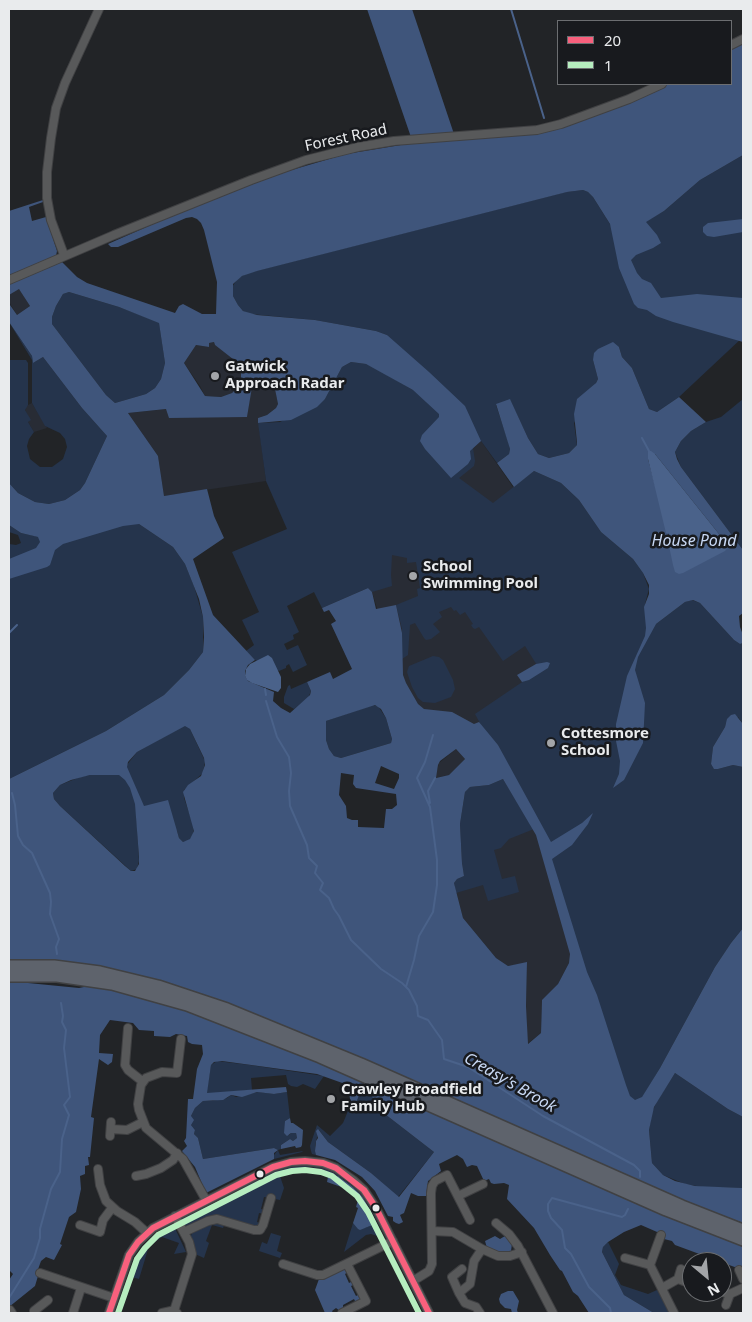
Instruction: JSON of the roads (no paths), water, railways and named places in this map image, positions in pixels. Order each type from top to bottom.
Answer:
[{"type":"highway","points":[[9,966],[54,966],[100,972],[158,986],[227,1009],[361,1064],[662,1197],[743,1230]]},
{"type":"highway","points":[[9,976],[56,976],[112,984],[187,1005],[320,1057],[674,1213],[743,1240]]},
{"type":"street","points":[[64,255],[51,220],[47,198],[47,172],[51,138],[56,108],[65,83],[99,9]]},
{"type":"street","points":[[732,45],[743,38]]},
{"type":"street","name":"Forest Road","points":[[9,280],[64,255],[251,180],[324,155],[394,141],[537,130],[561,124],[614,105],[660,85]]},
{"type":"street","points":[[119,1035],[128,1032],[125,1065],[128,1070],[142,1081]]},
{"type":"street","points":[[183,1043],[181,1073],[157,1072],[142,1081],[138,1104],[143,1122],[150,1132],[178,1153],[186,1162],[206,1200]]},
{"type":"street","points":[[111,1129],[127,1130],[143,1122]]},
{"type":"street","points":[[136,1176],[171,1162],[178,1153]]},
{"type":"street","points":[[109,1313],[129,1255],[147,1233],[161,1223],[279,1165],[298,1161],[320,1162],[340,1171],[359,1185],[373,1203],[429,1313]]},
{"type":"street","points":[[443,1166],[470,1220]]},
{"type":"street","points":[[101,1171],[101,1191],[112,1208],[137,1224],[147,1233]]},
{"type":"street","points":[[413,1281],[425,1274],[433,1261],[432,1186],[435,1181],[447,1175]]},
{"type":"street","points":[[458,1196],[483,1184]]},
{"type":"street","points":[[184,1232],[217,1219],[260,1230],[271,1198]]},
{"type":"street","points":[[80,1225],[103,1233],[103,1220],[112,1208]]},
{"type":"street","points":[[162,1313],[175,1312],[192,1257],[184,1232],[175,1216]]},
{"type":"street","points":[[496,1223],[514,1240],[522,1252],[553,1313]]},
{"type":"street","points":[[498,1237],[504,1230]]},
{"type":"street","points":[[432,1231],[453,1232],[482,1249],[503,1256],[512,1256],[522,1252]]},
{"type":"street","points":[[650,1265],[661,1235]]},
{"type":"street","points":[[283,1264],[320,1276],[393,1240]]},
{"type":"street","points":[[459,1293],[470,1284],[474,1261],[482,1249]]},
{"type":"street","points":[[626,1258],[650,1265],[674,1313]]},
{"type":"street","points":[[342,1313],[366,1301],[347,1264]]},
{"type":"street","points":[[678,1280],[681,1269]]},
{"type":"street","points":[[462,1270],[452,1277],[465,1303],[476,1307],[480,1313]]},
{"type":"street","points":[[739,1270],[743,1278]]},
{"type":"street","points":[[40,1274],[114,1298]]},
{"type":"street","points":[[662,1288],[678,1280],[682,1281]]},
{"type":"street","points":[[73,1313],[81,1288]]},
{"type":"street","points":[[33,1313],[48,1300]]},
{"type":"water","name":"House Pond","points":[[648,451],[655,454],[728,547],[725,551],[683,573],[675,572],[669,546],[671,544],[669,534],[666,533],[648,459]]},
{"type":"water","points":[[268,655],[272,658],[281,677],[281,688],[278,692],[252,683],[245,676],[246,669],[250,664]]},
{"type":"waterway","points":[[511,9],[544,118]]},
{"type":"waterway","points":[[642,438],[649,451]]},
{"type":"waterway","points":[[9,633],[17,625]]},
{"type":"waterway","points":[[265,689],[266,695]]},
{"type":"waterway","name":"Creasy's Brook","points":[[266,701],[277,737],[289,757],[291,773],[290,806],[307,845],[309,858],[317,866],[315,873],[323,883],[320,890],[329,898],[351,940],[381,969],[409,990],[417,1006],[418,1016],[428,1020],[442,1040],[444,1059],[468,1067],[543,1116],[634,1165],[640,1171],[640,1177]]},
{"type":"waterway","points":[[406,987],[419,936],[433,912],[437,885],[437,860],[430,807],[417,778],[425,762],[433,735]]},
{"type":"waterway","points":[[430,803],[428,791],[435,778]]},
{"type":"waterway","points":[[12,793],[18,836],[23,845],[32,853],[50,893],[50,914],[59,939],[56,947],[57,954]]},
{"type":"waterway","points":[[9,1298],[34,1258],[51,1189],[60,1172],[62,1139],[69,1115],[64,1105],[70,1097],[64,1048],[66,1030],[62,1022],[61,1003]]},
{"type":"waterway","name":"Creasy's Brook","points":[[611,1313],[610,1308],[589,1287],[571,1254],[565,1248],[562,1230],[551,1218],[548,1204],[552,1198],[622,1217],[628,1209]]},
{"type":"place","name":"Gatwick Approach Radar","points":[[215,376]]},
{"type":"place","name":"School Swimming Pool","points":[[413,576]]},
{"type":"place","name":"Cottesmore School","points":[[551,743]]},
{"type":"place","name":"Crawley Broadfield Family Hub","points":[[331,1099]]}]
